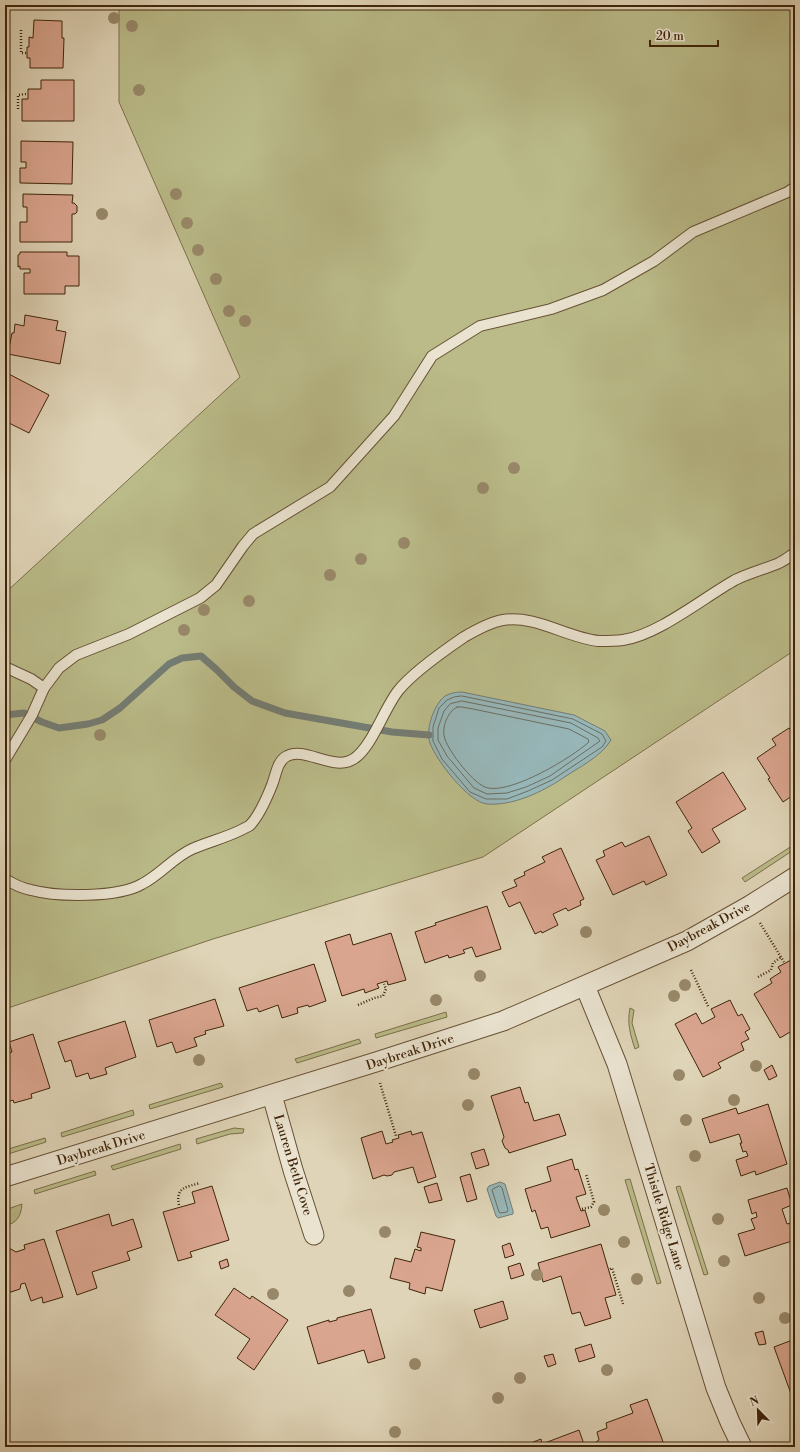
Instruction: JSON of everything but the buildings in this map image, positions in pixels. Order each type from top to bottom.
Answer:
[{"type":"street","name":"Daybreak Drive","points":[[5,1177],[272,1095],[489,1026],[586,986],[687,941],[749,906],[795,877]]},
{"type":"street","name":"Thistle Ridge Lane","points":[[586,986],[619,1070],[716,1388],[742,1447]]},
{"type":"street","name":"Lauren Beth Cove","points":[[272,1095],[293,1170],[314,1235]]},
{"type":"lane","points":[[5,760],[32,715],[44,688],[59,668],[76,655],[129,634],[200,598],[216,585],[253,534],[330,487],[394,416],[432,356],[480,326],[551,310],[603,290],[654,262],[693,232],[788,192],[795,187]]},
{"type":"lane","points":[[5,879],[18,887],[53,894],[95,895],[140,886],[190,850],[230,836],[249,826],[256,816],[272,785],[280,762],[288,755],[297,754],[341,763],[349,762],[356,758],[369,741],[383,714],[399,690],[411,677],[466,637],[488,625],[500,620],[512,619],[540,624],[599,641],[626,639],[658,627],[737,579],[781,562],[795,553]]},
{"type":"lane","points":[[5,667],[31,679],[44,688]]},
{"type":"path","points":[[21,30],[21,53],[26,53]]},
{"type":"path","points":[[18,109],[18,95],[26,94]]},
{"type":"path","points":[[760,923],[784,962]]},
{"type":"path","points":[[758,977],[771,970],[773,963],[781,957]]},
{"type":"path","points":[[691,970],[709,1008]]},
{"type":"path","points":[[358,1005],[383,996],[386,989],[384,984]]},
{"type":"path","points":[[380,1082],[396,1136]]},
{"type":"path","points":[[582,1209],[591,1207],[594,1202],[586,1174]]},
{"type":"path","points":[[179,1205],[178,1199],[180,1191],[184,1188],[200,1183]]},
{"type":"path","points":[[610,1269],[612,1268],[623,1304]]},
{"type":"green space","points":[[119,5],[795,5],[795,650],[483,857],[213,939],[5,1009],[5,593],[240,377],[119,102]]},
{"type":"green space","points":[[795,844],[795,849],[745,882],[742,878]]},
{"type":"green space","points":[[630,1008],[634,1010],[632,1023],[639,1047],[635,1049],[630,1028]]},
{"type":"green space","points":[[446,1012],[447,1017],[376,1038],[375,1034]]},
{"type":"green space","points":[[359,1039],[361,1043],[297,1063],[295,1059]]},
{"type":"green space","points":[[221,1083],[223,1087],[150,1109],[149,1105]]},
{"type":"green space","points":[[133,1110],[134,1115],[62,1137],[61,1133]]},
{"type":"green space","points":[[234,1128],[244,1129],[243,1133],[230,1134],[197,1144],[196,1139]]},
{"type":"green space","points":[[45,1138],[46,1142],[5,1155],[5,1150]]},
{"type":"green space","points":[[180,1144],[181,1149],[113,1170],[111,1166]]},
{"type":"green space","points":[[95,1171],[96,1175],[35,1194],[34,1190]]},
{"type":"green space","points":[[630,1179],[661,1283],[657,1284],[625,1180]]},
{"type":"green space","points":[[680,1186],[708,1274],[704,1275],[676,1187]]},
{"type":"green space","points":[[22,1204],[21,1212],[18,1218],[13,1223],[5,1226],[5,1210]]},
{"type":"water","points":[[455,692],[462,692],[574,715],[605,731],[611,740],[596,757],[537,793],[507,803],[487,804],[479,802],[462,788],[446,769],[433,750],[429,738],[430,725],[437,705],[445,696]]},
{"type":"water","points":[[500,1182],[505,1184],[513,1214],[498,1218],[487,1189],[489,1186]]},
{"type":"waterway","points":[[5,715],[24,713],[59,728],[88,724],[102,720],[120,708],[169,664],[182,658],[201,656],[234,687],[252,701],[285,713],[392,732],[429,735]]}]
